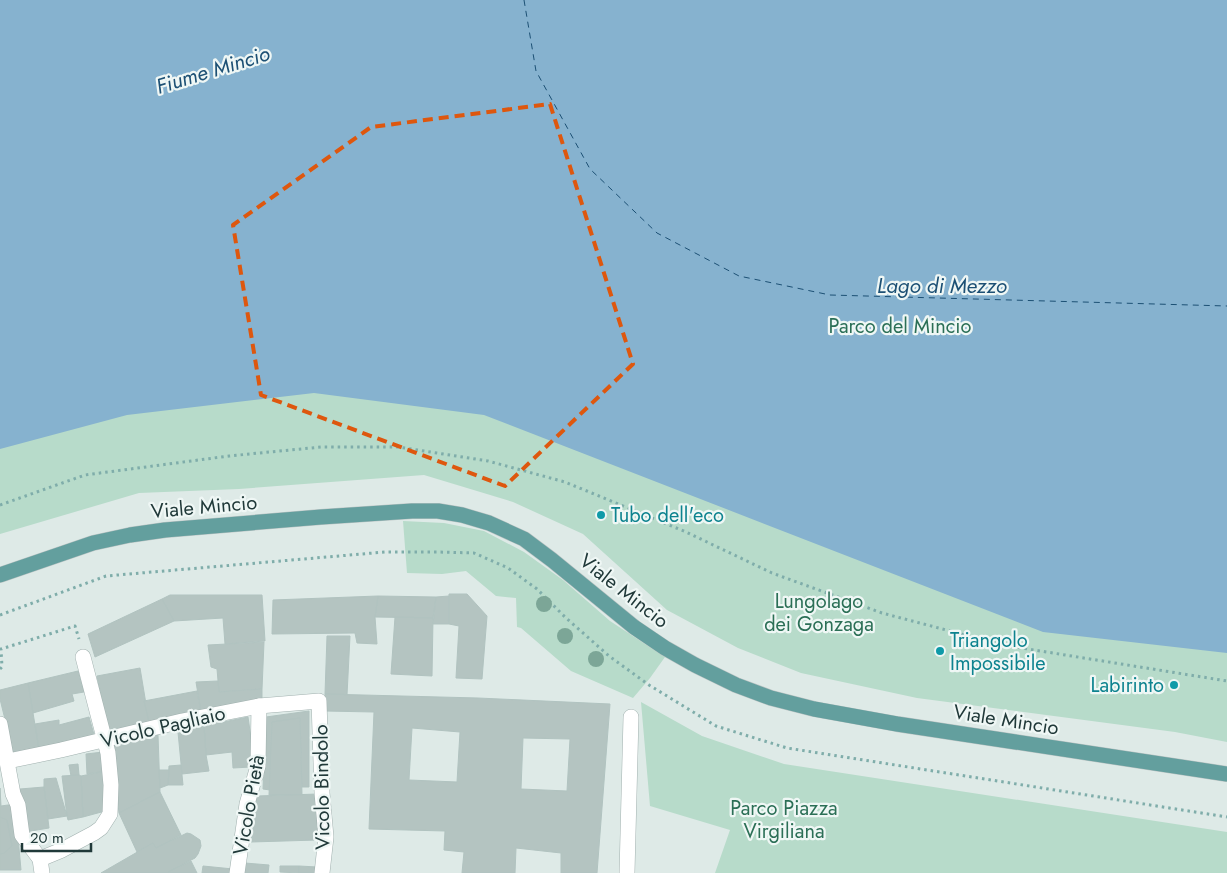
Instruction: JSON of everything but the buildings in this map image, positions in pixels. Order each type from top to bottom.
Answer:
[{"type":"main road","name":"Viale Mincio","points":[[0,575],[93,544],[130,535],[165,530],[311,518],[438,511],[462,515],[489,523],[524,539],[634,627],[665,648],[736,685],[771,698],[814,709],[897,724],[1227,774]]},
{"type":"street","points":[[0,724],[13,794],[18,805],[22,835],[41,866],[62,850],[102,828],[110,814],[108,753],[83,656]]},
{"type":"street","name":"Vicolo Pagliaio","points":[[8,760],[61,750],[182,721],[259,706],[320,701]]},
{"type":"street","name":"Vicolo Bindolo","points":[[320,701],[322,793],[326,837],[322,873]]},
{"type":"street","name":"Vicolo Pietà","points":[[237,873],[247,804],[258,766],[259,706]]},
{"type":"street","points":[[626,873],[631,717]]},
{"type":"path","points":[[0,615],[106,576],[385,552],[474,554],[508,568],[537,589],[609,656],[649,685],[716,726],[787,748],[1227,817]]},
{"type":"path","points":[[0,669],[2,667],[1,649],[75,626],[83,656]]},
{"type":"path","points":[[960,634],[1003,645],[1227,681]]},
{"type":"highlighted area","points":[[550,104],[633,364],[505,486],[261,395],[233,225],[371,127]]},
{"type":"green space","name":"Lago di Mezzo","points":[[0,0],[1227,0],[1227,742],[1175,732],[917,698],[801,673],[738,648],[667,610],[583,534],[513,502],[424,475],[239,489],[139,493],[0,534]]},
{"type":"green space","points":[[403,521],[444,523],[484,531],[524,552],[563,580],[610,621],[665,657],[633,698],[571,671],[521,628],[517,627],[516,598],[496,596],[466,571],[442,574],[407,573]]},
{"type":"green space","name":"Parco Piazza Virgiliana","points":[[641,702],[702,736],[784,764],[1227,832],[1227,873],[715,873],[730,830],[650,806]]},
{"type":"water","name":"Lago di Mezzo","points":[[0,0],[1227,0],[1227,653],[1043,632],[484,415],[314,393],[127,415],[0,449]]},
{"type":"ferry route","points":[[524,0],[536,71],[590,169],[657,233],[739,276],[830,295],[1227,306]]},
{"type":"place","name":"Tubo dell'eco","points":[[601,515]]},
{"type":"place","name":"Triangolo Impossibile","points":[[940,651]]},
{"type":"place","name":"Labirinto","points":[[1174,685]]},
{"type":"water label","name":"Fiume Mincio","points":[[213,70]]},
{"type":"park label","name":"Parco del Mincio","points":[[900,326]]},
{"type":"park label","name":"Lungolago dei Gonzaga","points":[[819,612]]}]
